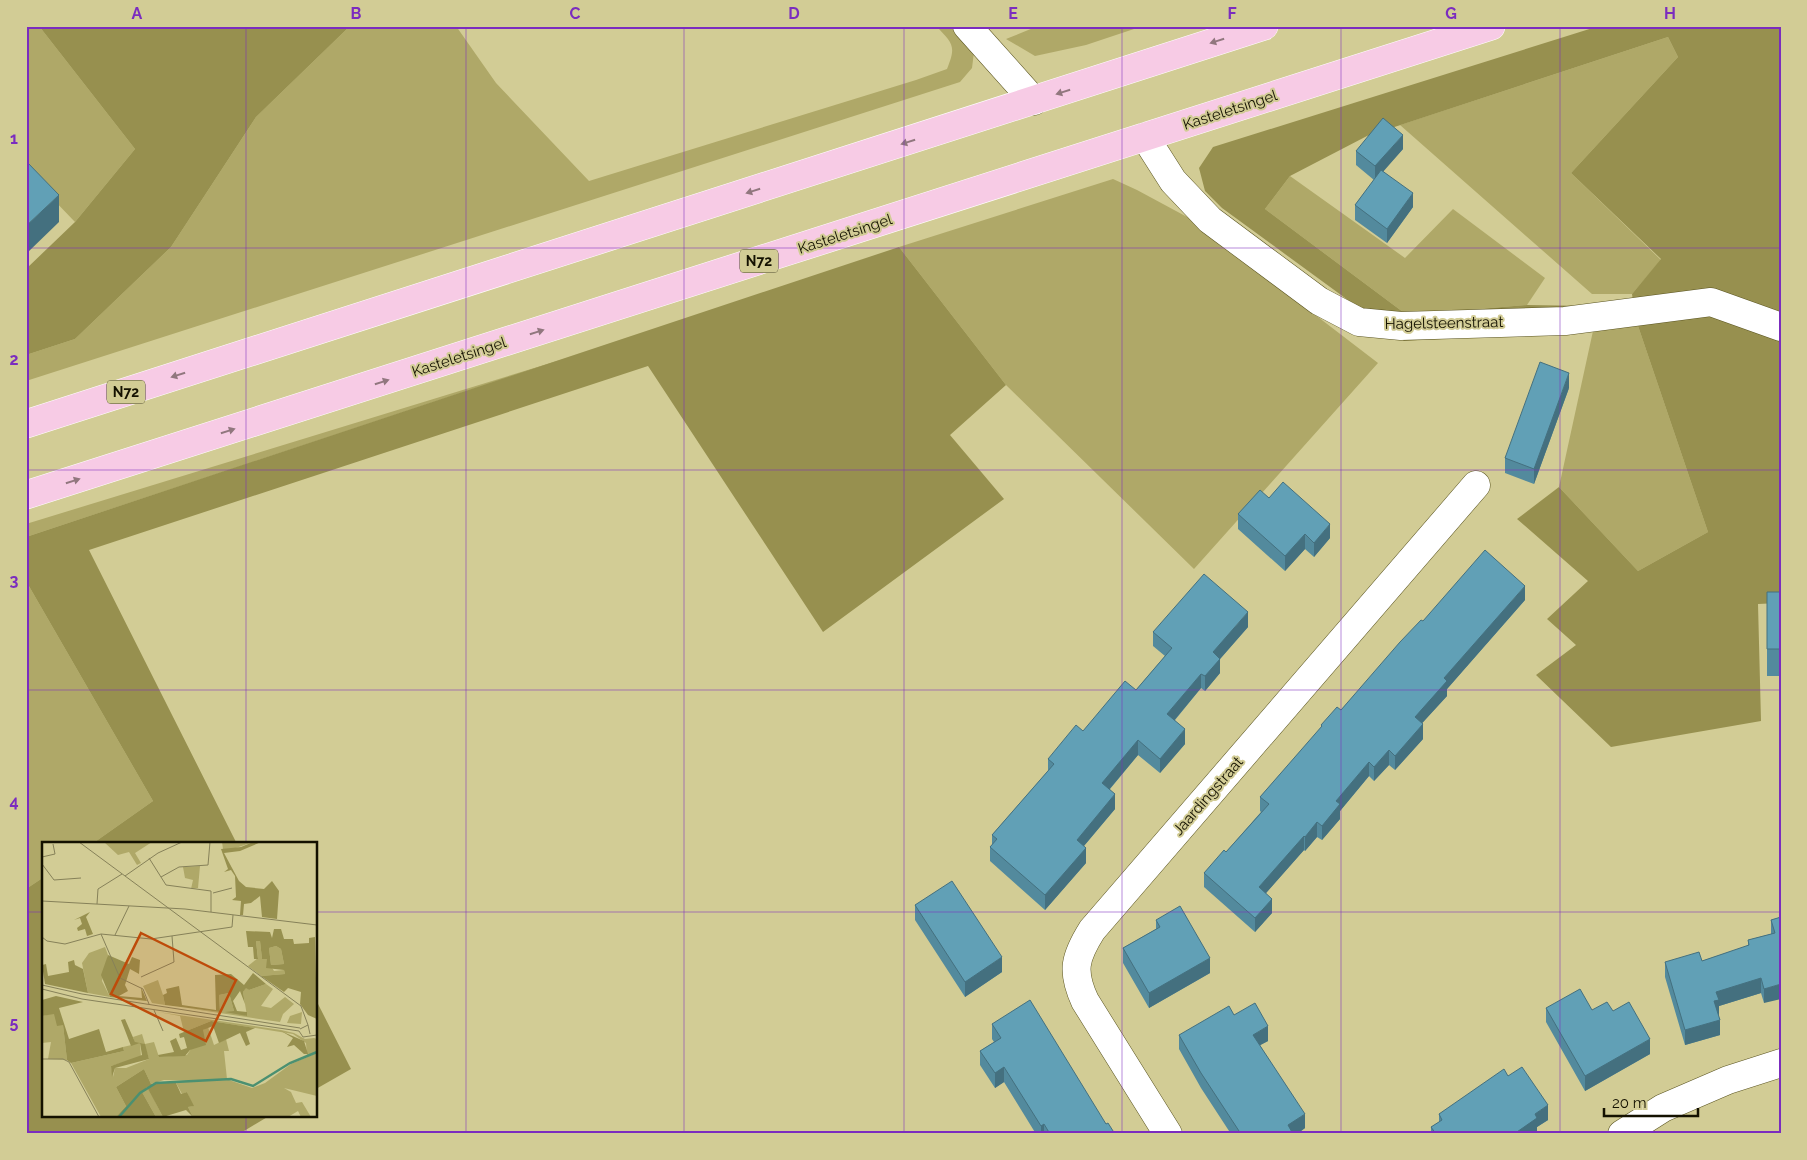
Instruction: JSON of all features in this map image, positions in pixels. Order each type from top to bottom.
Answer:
[{"type":"main road","name":"N72","points":[[26,424],[1264,26]]},
{"type":"main road","name":"Kasteletsingel","points":[[26,495],[1491,26]]},
{"type":"street","points":[[967,26],[1034,101]]},
{"type":"street","name":"Hagelsteenstraat","points":[[1145,137],[1173,181],[1210,220],[1319,300],[1359,322],[1401,326],[1565,321],[1711,302],[1781,327]]},
{"type":"street","name":"Jaardingstraat","points":[[1168,1134],[1085,1001],[1076,975],[1080,949],[1099,923],[1476,485]]},
{"type":"street","points":[[1622,1134],[1663,1108],[1728,1080],[1781,1064]]},
{"type":"shaded area","points":[[26,26],[39,26],[135,149],[75,222],[26,171]]},
{"type":"shaded area","points":[[39,26],[350,26],[256,117],[171,247],[75,339],[26,355],[26,269],[75,222],[135,149]]},
{"type":"shaded area","points":[[350,26],[456,26],[496,83],[589,181],[947,69],[952,55],[951,45],[936,26],[955,26],[974,52],[972,68],[960,82],[26,381],[26,355],[75,339],[171,247],[256,117]]},
{"type":"shaded area","points":[[1038,26],[1143,26],[1086,45],[1035,56],[1006,39]]},
{"type":"shaded area","points":[[1599,26],[1781,26],[1781,603],[1758,604],[1761,721],[1611,747],[1536,675],[1576,645],[1547,619],[1588,581],[1517,519],[1559,487],[1638,571],[1708,532],[1636,320],[1632,294],[1661,259],[1571,173],[1678,57],[1668,37],[1367,136],[1290,176],[1265,209],[1407,315],[1527,305],[1590,306],[1593,331],[1404,341],[1222,208],[1205,191],[1199,168],[1213,147]]},
{"type":"shaded area","points":[[1668,37],[1678,57],[1571,173],[1661,260],[1632,294],[1592,294],[1400,125]]},
{"type":"shaded area","points":[[1290,176],[1405,258],[1453,209],[1545,278],[1527,305],[1407,315],[1265,209]]},
{"type":"shaded area","points":[[1113,179],[1189,218],[1378,363],[1194,569],[1006,385],[899,247]]},
{"type":"shaded area","points":[[899,247],[1006,385],[950,435],[1004,499],[823,632],[648,366],[89,550],[236,842],[95,842],[153,801],[26,581],[26,537]]},
{"type":"shaded area","points":[[1636,320],[1708,532],[1638,571],[1559,487],[1593,331]]},
{"type":"shaded area","points":[[567,358],[26,537],[26,524]]},
{"type":"shaded area","points":[[26,581],[153,801],[95,842],[42,842],[42,878],[26,889]]},
{"type":"shaded area","points":[[42,878],[42,1118],[266,1118],[239,1134],[26,1134],[26,889]]},
{"type":"shaded area","points":[[318,1004],[351,1069],[318,1088]]},
{"type":"building","points":[[1383,118],[1403,135],[1375,166],[1356,151]]},
{"type":"building","points":[[26,161],[59,195],[26,226]]},
{"type":"building","points":[[1381,170],[1413,193],[1387,229],[1355,205]]},
{"type":"building","points":[[1540,362],[1569,373],[1534,469],[1505,458]]},
{"type":"building","points":[[1283,482],[1330,524],[1314,543],[1305,534],[1285,556],[1238,514],[1260,490],[1269,498]]},
{"type":"building","points":[[1485,550],[1525,586],[1444,678],[1447,681],[1415,717],[1423,724],[1395,756],[1389,750],[1374,767],[1369,762],[1336,801],[1340,804],[1322,826],[1317,822],[1259,887],[1272,899],[1255,918],[1204,873],[1224,850],[1226,852],[1269,804],[1260,797],[1321,725],[1337,707],[1341,710],[1400,642],[1421,620],[1423,621]]},
{"type":"building","points":[[1204,574],[1248,612],[1213,652],[1220,659],[1205,676],[1201,674],[1167,714],[1185,729],[1160,759],[1138,740],[1102,783],[1115,794],[1077,840],[1086,848],[1045,895],[990,847],[997,839],[992,835],[1054,764],[1048,759],[1076,725],[1083,731],[1125,681],[1136,690],[1172,648],[1153,632]]},
{"type":"building","points":[[1767,592],[1781,592],[1781,649],[1767,649]]},
{"type":"building","points":[[952,881],[1002,957],[965,982],[915,905]]},
{"type":"building","points":[[1180,906],[1210,958],[1149,993],[1123,948],[1160,927],[1156,920]]},
{"type":"building","points":[[1781,917],[1781,984],[1764,989],[1761,978],[1716,992],[1719,1000],[1714,1001],[1720,1020],[1685,1030],[1665,962],[1699,952],[1702,961],[1749,945],[1748,940],[1775,933],[1771,920]]},
{"type":"building","points":[[1580,989],[1592,1010],[1607,1002],[1613,1011],[1629,1002],[1650,1039],[1585,1076],[1546,1008]]},
{"type":"building","points":[[1030,1000],[1106,1124],[1108,1123],[1115,1134],[1050,1134],[1044,1124],[1041,1126],[1004,1067],[995,1073],[980,1051],[1001,1038],[992,1024]]},
{"type":"building","points":[[1255,1003],[1268,1026],[1253,1035],[1305,1114],[1288,1125],[1293,1134],[1241,1134],[1201,1073],[1179,1035],[1229,1006],[1234,1015]]},
{"type":"building","points":[[1522,1067],[1548,1105],[1535,1114],[1537,1118],[1514,1134],[1436,1134],[1431,1127],[1442,1120],[1439,1114],[1504,1069],[1508,1076]]}]
